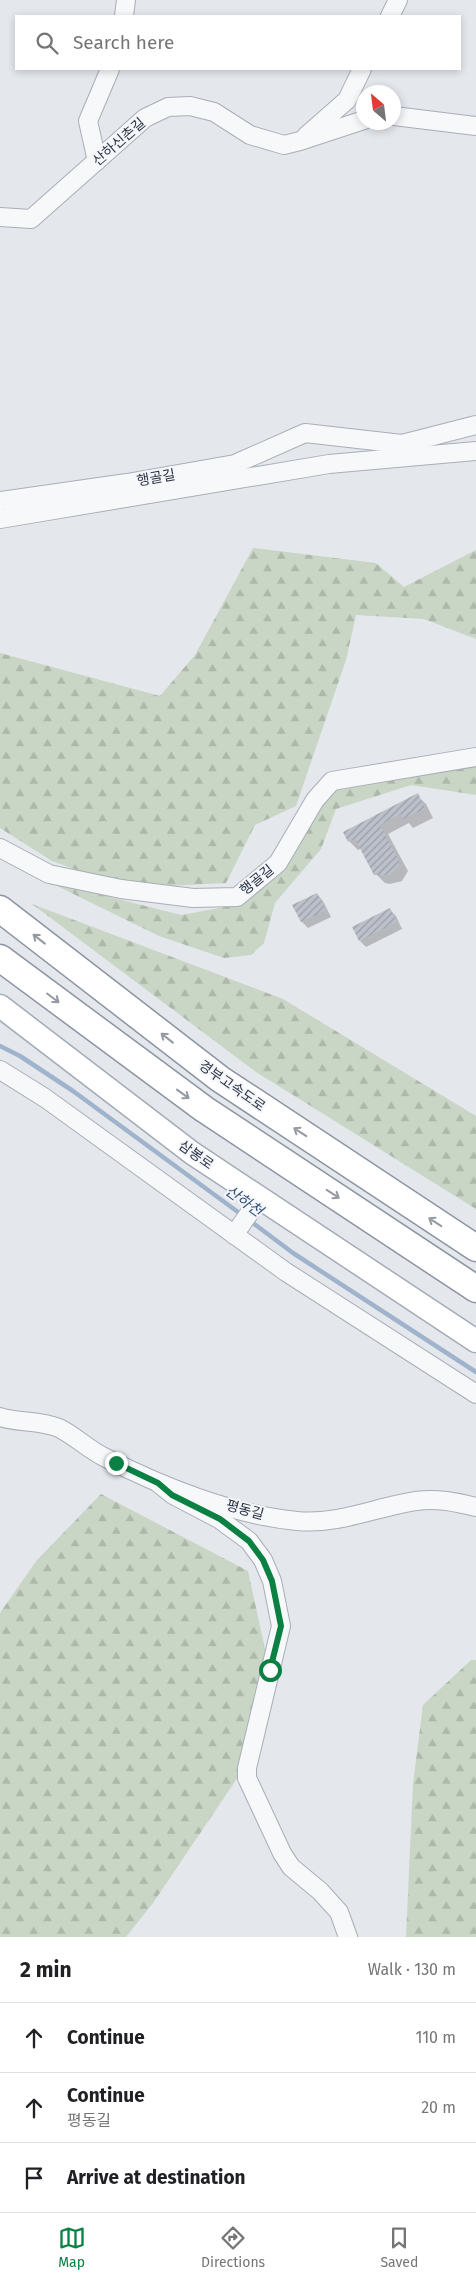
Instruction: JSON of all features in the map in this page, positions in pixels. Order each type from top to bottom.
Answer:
[{"type":"highway","name":"경부고속도로","points":[[0,908],[220,1079],[476,1248]]},
{"type":"highway","points":[[0,958],[204,1109],[476,1289]]},
{"type":"main road","name":"삼봉로","points":[[0,1006],[255,1204],[476,1341]]},
{"type":"street","points":[[124,15],[126,0]]},
{"type":"street","points":[[390,15],[398,0]]},
{"type":"street","points":[[97,161],[88,121],[110,70]]},
{"type":"street","points":[[300,141],[347,100],[362,70]]},
{"type":"street","name":"산하신촌길","points":[[0,217],[31,219],[145,118],[168,107],[190,106],[214,112],[250,135],[284,144],[300,141],[356,123]]},
{"type":"street","points":[[401,117],[476,126]]},
{"type":"street","name":"행골길","points":[[0,501],[127,483],[234,464],[305,433],[402,444],[476,425]]},
{"type":"street","points":[[0,519],[329,464],[476,450]]},
{"type":"street","name":"행골길","points":[[0,848],[48,874],[121,889],[193,898],[238,897],[278,863],[315,800],[332,781],[476,757]]},
{"type":"street","points":[[0,1070],[45,1098],[237,1230],[286,1272],[476,1394]]},
{"type":"street","points":[[237,1230],[255,1204]]},
{"type":"street","name":"평동길","points":[[0,1417],[45,1424],[60,1429],[102,1456],[158,1483],[254,1514],[298,1521],[345,1518],[416,1501],[442,1500],[476,1507]]},
{"type":"street","points":[[158,1483],[172,1495],[220,1519],[244,1536],[263,1560],[272,1581],[281,1626],[247,1778],[282,1853],[291,1867],[320,1891],[339,1912],[348,1937]]},
{"type":"green space","points":[[253,548],[376,563],[404,587],[476,550],[476,639],[424,619],[356,615],[346,660],[296,806],[255,825],[226,883],[127,888],[52,861],[0,828],[0,653],[160,696],[195,655]]},
{"type":"green space","points":[[476,755],[476,795],[411,785],[336,809],[321,849],[275,903],[264,943],[251,955],[224,958],[159,936],[47,881],[181,915],[242,904],[318,805],[348,780]]},
{"type":"green space","points":[[32,904],[283,999],[476,1116],[476,1209],[256,1072]]},
{"type":"green space","points":[[101,1494],[248,1571],[265,1649],[265,1737],[153,1903],[126,1937],[0,1937],[0,1613],[37,1560]]},
{"type":"green space","points":[[471,1660],[476,1660],[476,1937],[406,1937],[413,1784],[423,1705]]},
{"type":"building","points":[[418,793],[425,809],[403,819],[401,814],[380,825],[399,861],[399,866],[389,875],[374,875],[355,839],[348,842],[343,832]]},
{"type":"building","points":[[317,893],[326,910],[301,922],[292,905]]},
{"type":"building","points":[[390,908],[397,922],[359,941],[352,927]]},
{"type":"waterway","name":"산하천","points":[[0,1046],[20,1056],[73,1091],[242,1215]]},
{"type":"waterway","name":"산하천","points":[[249,1220],[293,1253],[476,1372]]},
{"type":"route","points":[[116,1463],[158,1483],[172,1495],[220,1519],[249,1541],[263,1560],[272,1581],[281,1626],[270,1670]]}]
